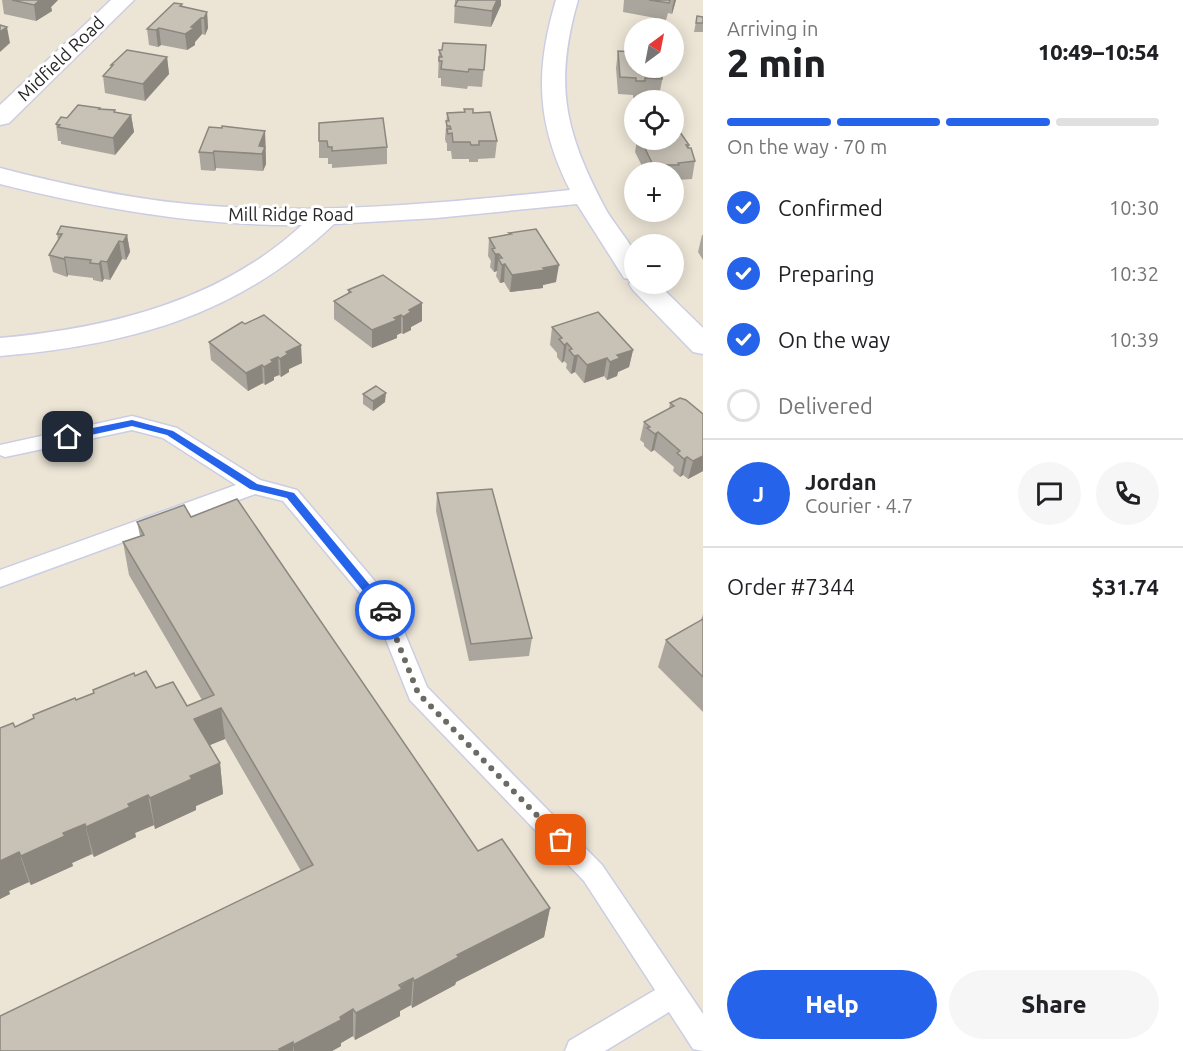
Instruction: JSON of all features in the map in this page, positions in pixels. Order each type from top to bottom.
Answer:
[{"type":"street","name":"Midfield Road","points":[[0,118],[123,0]]},
{"type":"street","points":[[567,0],[557,27],[551,63],[554,107],[563,143],[584,196],[603,230],[624,258]]},
{"type":"street","name":"Mill Ridge Road","points":[[0,176],[110,201],[188,212],[255,216],[326,217],[410,213],[584,196]]},
{"type":"street","points":[[0,347],[74,339],[118,331],[171,314],[267,267],[297,246],[326,217]]},
{"type":"street","points":[[653,294],[703,345]]},
{"type":"lane","points":[[2,448],[132,423],[170,433],[254,486],[290,495],[383,606],[418,693],[593,873],[703,1039]]},
{"type":"lane","points":[[0,579],[254,486]]},
{"type":"lane","points":[[579,1051],[673,994]]},
{"type":"building","points":[[12,0],[40,0],[34,5]]},
{"type":"building","points":[[458,0],[497,0],[492,11],[455,6]]},
{"type":"building","points":[[649,0],[670,0],[669,3]]},
{"type":"building","points":[[174,3],[207,12],[204,18],[191,27],[194,28],[185,34],[159,28],[147,29]]},
{"type":"building","points":[[697,16],[703,17],[703,23],[696,23]]},
{"type":"building","points":[[0,25],[7,27],[0,32]]},
{"type":"building","points":[[443,43],[486,45],[484,70],[469,69],[468,72],[441,69],[442,61],[439,61],[439,57],[442,57],[439,50],[442,50]]},
{"type":"building","points":[[127,50],[167,57],[143,84],[103,76]]},
{"type":"building","points":[[618,51],[624,51],[624,77],[620,77]]},
{"type":"building","points":[[636,78],[645,78],[645,81],[636,81]]},
{"type":"building","points":[[78,105],[115,110],[114,112],[131,115],[113,138],[58,127],[60,125],[56,124],[61,117],[67,118]]},
{"type":"building","points":[[464,109],[473,109],[473,113],[490,112],[497,141],[479,141],[479,145],[471,145],[470,142],[453,142],[452,133],[448,134],[447,129],[451,129],[447,126],[446,121],[449,121],[447,113],[465,112]]},
{"type":"building","points":[[383,118],[387,147],[332,151],[327,141],[319,141],[319,123]]},
{"type":"building","points":[[222,126],[265,131],[259,146],[265,147],[262,154],[199,152],[209,127],[222,128]]},
{"type":"building","points":[[684,138],[689,145],[686,145],[688,148],[691,148],[695,161],[684,162],[652,162],[646,150],[684,150]]},
{"type":"building","points":[[61,226],[127,235],[123,242],[119,241],[107,262],[90,263],[91,260],[65,257],[64,259],[49,255],[62,234],[57,234]]},
{"type":"building","points":[[536,229],[559,265],[543,268],[545,270],[512,275],[505,264],[502,265],[498,258],[502,258],[499,254],[495,254],[492,249],[495,248],[489,238]]},
{"type":"building","points":[[383,275],[422,303],[409,310],[411,312],[403,317],[401,315],[394,318],[397,320],[372,330],[334,301],[351,292],[348,290]]},
{"type":"building","points":[[598,312],[633,350],[617,355],[620,358],[610,362],[607,358],[587,365],[578,355],[574,356],[569,350],[572,349],[567,343],[564,345],[559,339],[562,338],[552,327]]},
{"type":"building","points":[[264,315],[301,345],[286,352],[288,354],[280,359],[278,357],[264,367],[262,365],[246,373],[209,342],[242,322],[245,324]]},
{"type":"building","points":[[376,386],[386,393],[373,401],[363,394]]},
{"type":"building","points":[[680,398],[703,414],[703,456],[693,461],[687,457],[684,459],[677,453],[680,451],[658,432],[655,434],[647,428],[650,427],[644,422],[674,406],[670,403]]},
{"type":"building","points":[[492,489],[532,638],[471,644],[437,493]]},
{"type":"building","points":[[237,499],[478,851],[502,839],[550,908],[457,955],[459,957],[414,981],[413,978],[399,985],[402,989],[356,1013],[353,1009],[340,1017],[341,1020],[293,1045],[293,1042],[279,1049],[280,1051],[0,1051],[0,1016],[313,865],[221,708],[194,719],[220,763],[150,798],[148,795],[128,804],[130,807],[86,827],[85,824],[63,833],[65,836],[21,856],[19,852],[0,861],[0,728],[13,723],[15,727],[34,718],[33,715],[94,693],[93,690],[134,673],[135,676],[146,671],[156,688],[173,682],[187,706],[214,695],[123,542],[144,535],[137,522],[184,505],[191,517]]},
{"type":"building","points":[[703,619],[703,677],[666,640]]},
{"type":"way so far","points":[[385,610],[418,693],[561,840]]},
{"type":"route","points":[[68,437],[132,423],[170,433],[254,486],[290,495],[385,610]]}]
